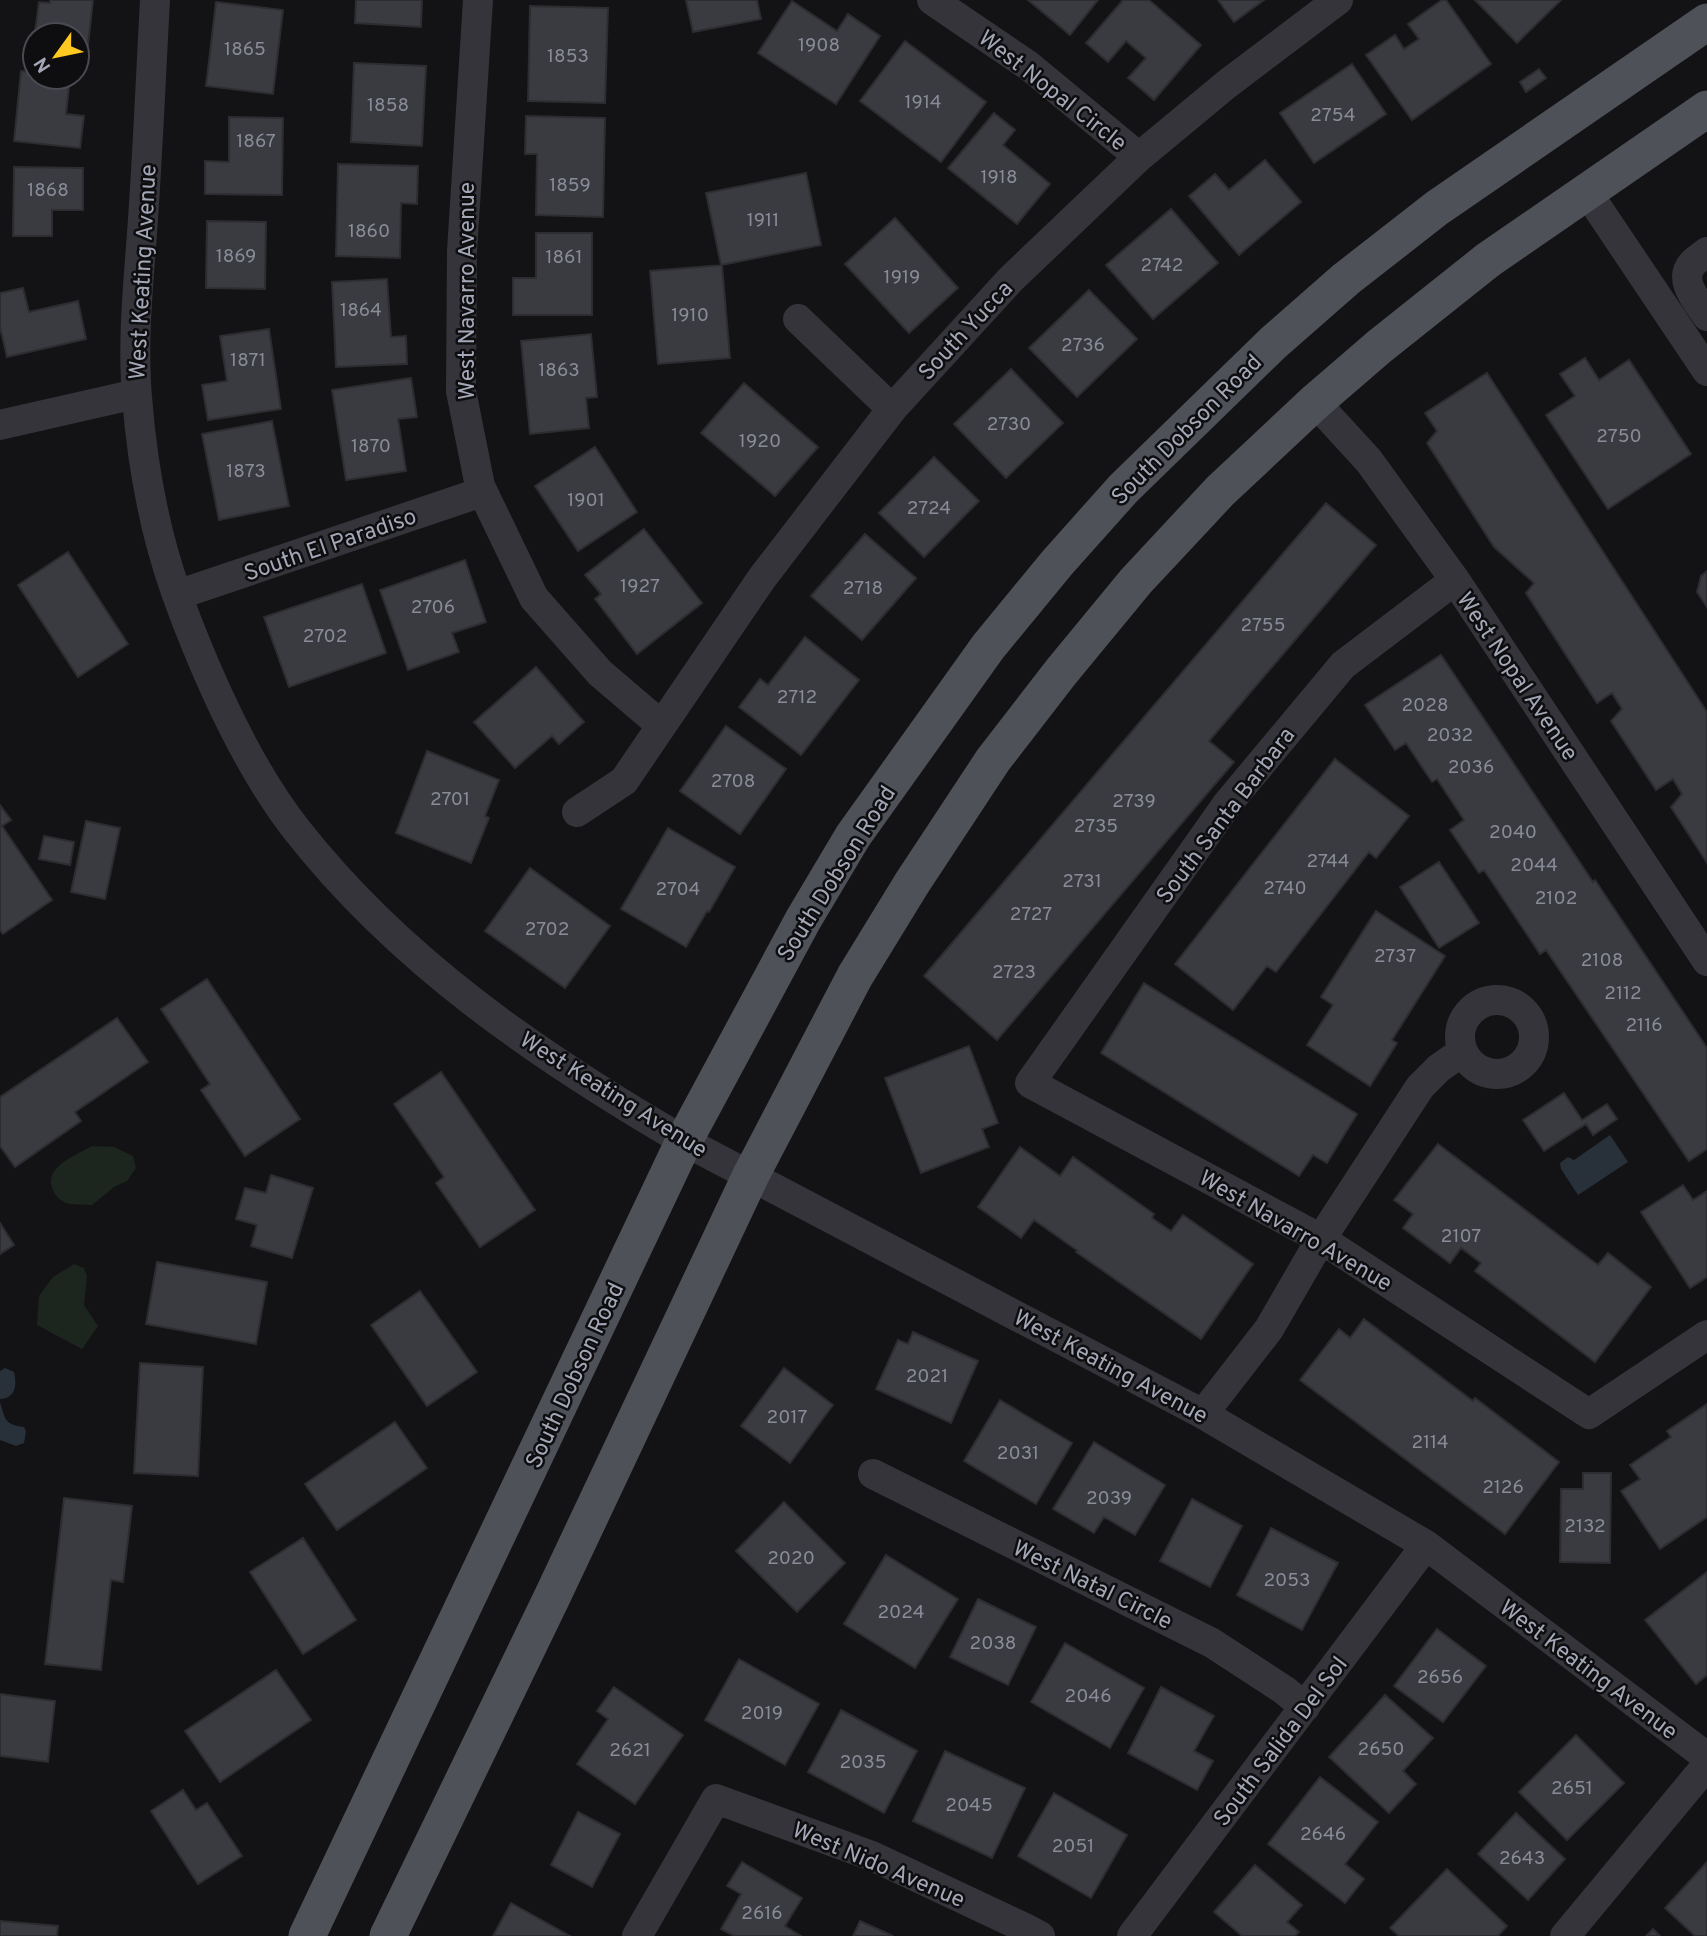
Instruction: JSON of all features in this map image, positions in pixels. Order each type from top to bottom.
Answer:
[{"type":"main road","name":"South Dobson Road","points":[[307,1936],[684,1141],[803,920],[853,836],[988,647],[1124,489],[1273,343],[1346,279],[1437,208],[1707,22]]},
{"type":"main road","points":[[388,1936],[559,1583],[751,1175],[855,976],[993,760],[1060,672],[1136,581],[1220,491],[1315,402],[1488,260],[1707,109]]},
{"type":"street","name":"West Keating Avenue","points":[[155,0],[143,223],[135,313],[136,394],[152,504],[177,595],[198,650],[228,717],[268,788],[296,829],[400,941],[475,1005],[532,1046],[684,1141],[1203,1414],[1426,1545],[1707,1757]]},
{"type":"street","name":"West Navarro Avenue","points":[[478,0],[462,251],[461,391],[480,486],[534,598],[600,673],[661,725]]},
{"type":"street","name":"West Nopal Circle","points":[[932,0],[1029,65],[1139,157]]},
{"type":"street","name":"South Yucca","points":[[577,812],[624,781],[762,578],[892,409],[1010,280],[1139,157],[1227,84],[1338,0]]},
{"type":"street","points":[[1587,192],[1707,371]]},
{"type":"street","points":[[1707,252],[1691,265],[1687,272],[1688,287],[1707,316]]},
{"type":"street","points":[[798,319],[892,409]]},
{"type":"street","points":[[0,425],[136,394]]},
{"type":"street","name":"West Nopal Avenue","points":[[1315,402],[1369,461],[1455,580],[1707,961]]},
{"type":"street","name":"South El Paradiso","points":[[177,595],[482,492]]},
{"type":"street","name":"South Santa Barbara","points":[[1030,1083],[1228,803],[1334,675],[1343,665],[1455,580]]},
{"type":"street","points":[[1203,1414],[1269,1329],[1321,1239],[1420,1087],[1439,1068],[1462,1052]]},
{"type":"street","name":"West Navarro Avenue","points":[[1030,1083],[1321,1239],[1589,1414],[1707,1335]]},
{"type":"street","name":"West Natal Circle","points":[[873,1474],[1212,1643],[1305,1707]]},
{"type":"street","name":"South Salida Del Sol","points":[[1132,1936],[1426,1545]]},
{"type":"street","points":[[1565,1936],[1707,1765]]},
{"type":"street","name":"West Nido Avenue","points":[[637,1936],[716,1798],[872,1856],[1040,1936]]},
{"type":"shaded area","points":[[1610,1135],[1628,1162],[1578,1195],[1560,1163],[1568,1157],[1574,1160]]},
{"type":"shaded area","points":[[92,1146],[114,1147],[133,1156],[136,1168],[127,1181],[114,1187],[92,1205],[64,1202],[52,1188],[52,1174],[72,1156]]},
{"type":"shaded area","points":[[74,1264],[84,1268],[87,1276],[84,1305],[98,1326],[82,1349],[37,1325],[39,1296],[53,1277]]},
{"type":"shaded area","points":[[5,1368],[14,1372],[15,1386],[9,1396],[0,1399],[0,1371]]},
{"type":"shaded area","points":[[0,1402],[9,1422],[24,1427],[24,1443],[16,1446],[0,1440]]},
{"type":"building","points":[[50,0],[93,0],[91,21],[36,21],[39,2],[50,3]]},
{"type":"building","points":[[356,0],[422,0],[421,27],[355,23]]},
{"type":"building","points":[[686,0],[757,0],[761,19],[693,32]]},
{"type":"building","points":[[1028,0],[1098,0],[1070,35]]},
{"type":"building","points":[[1123,0],[1149,0],[1201,45],[1154,100],[1128,78],[1146,58],[1126,41],[1108,62],[1086,43]]},
{"type":"building","points":[[1218,0],[1264,0],[1234,22]]},
{"type":"building","points":[[1442,0],[1446,0],[1491,64],[1412,120],[1366,55],[1395,35],[1404,49],[1419,39],[1408,24]]},
{"type":"building","points":[[1475,0],[1561,0],[1517,43]]},
{"type":"building","points":[[792,1],[837,31],[848,14],[880,36],[836,104],[758,53]]},
{"type":"building","points":[[216,2],[283,10],[273,94],[206,86]]},
{"type":"building","points":[[530,6],[608,8],[605,103],[528,101]]},
{"type":"building","points":[[905,41],[986,102],[941,162],[860,101]]},
{"type":"building","points":[[354,63],[426,66],[422,146],[351,142]]},
{"type":"building","points":[[1352,64],[1386,114],[1314,163],[1280,113]]},
{"type":"building","points":[[1539,69],[1546,78],[1526,92],[1520,82]]},
{"type":"building","points":[[21,71],[21,91],[68,91],[66,114],[84,116],[80,148],[14,141]]},
{"type":"building","points":[[994,113],[1015,130],[1003,145],[1050,184],[1017,224],[948,168]]},
{"type":"building","points":[[526,116],[605,118],[603,217],[536,215],[537,154],[525,154]]},
{"type":"building","points":[[229,117],[283,118],[282,195],[205,194],[205,161],[229,162]]},
{"type":"building","points":[[1265,160],[1301,202],[1239,255],[1189,196],[1215,174],[1229,190]]},
{"type":"building","points":[[338,164],[418,166],[417,204],[401,203],[400,258],[336,256]]},
{"type":"building","points":[[14,167],[83,168],[83,210],[52,210],[52,236],[13,236]]},
{"type":"building","points":[[806,173],[821,245],[721,265],[706,193]]},
{"type":"building","points":[[1171,209],[1218,263],[1153,319],[1106,265]]},
{"type":"building","points":[[895,218],[958,288],[909,333],[845,264]]},
{"type":"building","points":[[207,221],[266,222],[265,289],[206,288]]},
{"type":"building","points":[[536,233],[592,233],[592,315],[513,315],[513,278],[536,278]]},
{"type":"building","points":[[722,265],[730,358],[658,364],[650,271]]},
{"type":"building","points":[[387,279],[391,337],[406,336],[407,364],[336,367],[332,282]]},
{"type":"building","points":[[23,288],[29,312],[78,301],[86,339],[7,357],[0,327],[0,293]]},
{"type":"building","points":[[1089,290],[1137,339],[1077,397],[1029,348]]},
{"type":"building","points":[[269,329],[281,409],[208,420],[202,385],[227,381],[220,336]]},
{"type":"building","points":[[591,334],[597,397],[586,398],[589,428],[530,434],[521,341]]},
{"type":"building","points":[[1585,358],[1599,380],[1629,360],[1691,454],[1608,509],[1546,415],[1575,396],[1560,374]]},
{"type":"building","points":[[1011,369],[1063,423],[1006,478],[954,424]]},
{"type":"building","points":[[1487,373],[1707,712],[1707,863],[1671,807],[1682,794],[1673,779],[1656,790],[1611,721],[1622,709],[1612,693],[1597,703],[1526,593],[1534,583],[1494,547],[1427,443],[1437,431],[1425,413]]},
{"type":"building","points":[[411,378],[417,417],[398,419],[406,471],[346,480],[332,390]]},
{"type":"building","points":[[744,383],[818,447],[775,496],[701,433]]},
{"type":"building","points":[[272,421],[289,506],[219,520],[202,434]]},
{"type":"building","points":[[595,447],[637,512],[578,551],[535,486]]},
{"type":"building","points":[[934,457],[979,501],[924,557],[879,513]]},
{"type":"building","points":[[1326,503],[1376,545],[1209,741],[1234,762],[997,1040],[924,976]]},
{"type":"building","points":[[644,529],[702,603],[637,654],[595,599],[601,594],[585,575]]},
{"type":"building","points":[[865,534],[916,578],[862,640],[811,596]]},
{"type":"building","points":[[68,552],[128,644],[78,677],[18,585]]},
{"type":"building","points":[[465,560],[486,622],[452,633],[459,652],[408,670],[380,590]]},
{"type":"building","points":[[1707,571],[1707,607],[1697,592],[1701,576]]},
{"type":"building","points":[[362,584],[386,653],[289,687],[264,617]]},
{"type":"building","points":[[805,637],[859,680],[801,755],[739,707],[760,679],[768,685]]},
{"type":"building","points":[[1441,655],[1707,1048],[1707,1149],[1689,1161],[1546,950],[1540,954],[1484,870],[1479,873],[1450,830],[1464,820],[1437,779],[1432,782],[1406,743],[1395,750],[1365,705]]},
{"type":"building","points":[[536,667],[584,722],[559,744],[552,736],[515,768],[474,722]]},
{"type":"building","points":[[726,726],[786,769],[740,834],[680,791]]},
{"type":"building","points":[[427,751],[499,780],[485,816],[489,818],[471,863],[396,833]]},
{"type":"building","points":[[1335,759],[1409,816],[1376,858],[1369,852],[1276,972],[1267,966],[1233,1010],[1175,964]]},
{"type":"building","points":[[0,805],[11,820],[2,826],[52,900],[3,934],[0,930]]},
{"type":"building","points":[[86,821],[120,828],[105,899],[71,892]]},
{"type":"building","points":[[668,828],[735,867],[686,947],[621,909]]},
{"type":"building","points":[[44,836],[74,842],[70,865],[39,859]]},
{"type":"building","points":[[1439,862],[1479,923],[1439,948],[1400,887]]},
{"type":"building","points":[[530,868],[610,926],[565,988],[485,931]]},
{"type":"building","points":[[1376,911],[1445,956],[1392,1040],[1397,1043],[1370,1086],[1307,1045],[1333,1005],[1321,997]]},
{"type":"building","points":[[207,979],[300,1119],[245,1156],[201,1090],[210,1084],[161,1009]]},
{"type":"building","points":[[1144,983],[1357,1114],[1327,1163],[1313,1155],[1299,1176],[1101,1053]]},
{"type":"building","points":[[117,1018],[148,1062],[75,1112],[81,1121],[15,1167],[0,1146],[0,1097]]},
{"type":"building","points":[[969,1046],[998,1123],[982,1129],[989,1147],[921,1173],[885,1078]]},
{"type":"building","points":[[441,1072],[535,1210],[480,1247],[436,1183],[444,1177],[394,1104]]},
{"type":"building","points":[[1564,1093],[1582,1120],[1607,1104],[1617,1119],[1593,1135],[1586,1124],[1544,1151],[1523,1120]]},
{"type":"building","points":[[1438,1144],[1598,1265],[1608,1253],[1651,1287],[1595,1362],[1475,1271],[1481,1263],[1461,1248],[1450,1263],[1403,1228],[1413,1214],[1394,1200]]},
{"type":"building","points":[[1020,1147],[1060,1176],[1073,1157],[1154,1214],[1152,1218],[1171,1231],[1183,1215],[1253,1264],[1201,1339],[1034,1220],[1021,1238],[978,1207]]},
{"type":"building","points":[[271,1175],[313,1188],[292,1258],[251,1246],[257,1225],[236,1219],[245,1188],[266,1193]]},
{"type":"building","points":[[1683,1185],[1693,1200],[1707,1191],[1707,1277],[1690,1288],[1641,1212]]},
{"type":"building","points":[[0,1223],[14,1245],[0,1254]]},
{"type":"building","points":[[157,1262],[267,1282],[256,1344],[146,1324]]},
{"type":"building","points":[[420,1291],[477,1372],[427,1406],[371,1325]]},
{"type":"building","points":[[1364,1319],[1559,1462],[1505,1534],[1300,1380],[1339,1329],[1350,1338]]},
{"type":"building","points":[[913,1332],[978,1361],[951,1423],[876,1389],[898,1340],[908,1344]]},
{"type":"building","points":[[140,1363],[203,1367],[198,1476],[134,1473]]},
{"type":"building","points":[[784,1368],[833,1405],[790,1463],[741,1426]]},
{"type":"building","points":[[1000,1400],[1072,1443],[1036,1504],[964,1461]]},
{"type":"building","points":[[1707,1404],[1707,1517],[1660,1549],[1621,1491],[1640,1479],[1630,1465],[1671,1437],[1667,1431]]},
{"type":"building","points":[[395,1422],[427,1468],[337,1530],[305,1484]]},
{"type":"building","points":[[1094,1442],[1165,1485],[1135,1535],[1104,1517],[1094,1533],[1053,1509]]},
{"type":"building","points":[[1583,1473],[1611,1473],[1610,1563],[1560,1562],[1561,1489],[1583,1489]]},
{"type":"building","points":[[64,1498],[132,1506],[123,1582],[111,1580],[101,1670],[45,1664]]},
{"type":"building","points":[[1192,1499],[1242,1526],[1210,1587],[1160,1561]]},
{"type":"building","points":[[784,1502],[845,1563],[797,1612],[736,1551]]},
{"type":"building","points":[[1271,1528],[1338,1563],[1302,1630],[1237,1595]]},
{"type":"building","points":[[303,1538],[356,1620],[303,1654],[250,1572]]},
{"type":"building","points":[[886,1555],[958,1599],[915,1668],[844,1624]]},
{"type":"building","points":[[1707,1572],[1707,1675],[1696,1684],[1645,1620]]},
{"type":"building","points":[[978,1599],[1036,1627],[1008,1685],[950,1657]]},
{"type":"building","points":[[1437,1629],[1486,1666],[1443,1722],[1394,1686]]},
{"type":"building","points":[[1065,1643],[1144,1688],[1110,1748],[1031,1702]]},
{"type":"building","points":[[739,1659],[819,1704],[785,1765],[705,1720]]},
{"type":"building","points":[[276,1670],[311,1720],[220,1782],[185,1731]]},
{"type":"building","points":[[614,1687],[683,1735],[635,1804],[577,1764],[608,1719],[597,1711]]},
{"type":"building","points":[[1161,1687],[1214,1716],[1194,1751],[1213,1761],[1197,1790],[1128,1753]]},
{"type":"building","points":[[0,1694],[55,1701],[48,1762],[0,1756]]},
{"type":"building","points":[[1385,1695],[1433,1738],[1403,1771],[1416,1784],[1389,1813],[1329,1757]]},
{"type":"building","points":[[841,1710],[917,1751],[884,1813],[808,1772]]},
{"type":"building","points":[[1576,1735],[1624,1783],[1567,1840],[1519,1792]]},
{"type":"building","points":[[945,1751],[1025,1788],[992,1858],[913,1821]]},
{"type":"building","points":[[1320,1777],[1378,1822],[1345,1864],[1364,1879],[1345,1903],[1268,1844]]},
{"type":"building","points":[[183,1790],[196,1810],[207,1803],[242,1856],[198,1884],[151,1811]]},
{"type":"building","points":[[1054,1793],[1127,1835],[1091,1898],[1018,1856]]},
{"type":"building","points":[[578,1812],[620,1834],[592,1887],[551,1865]]},
{"type":"building","points":[[1516,1813],[1565,1859],[1528,1900],[1478,1854]]},
{"type":"building","points":[[742,1862],[802,1898],[785,1926],[801,1936],[734,1936],[721,1929],[741,1894],[727,1886]]},
{"type":"building","points":[[1707,1862],[1707,1936],[1695,1936],[1665,1908]]},
{"type":"building","points":[[1255,1865],[1302,1905],[1287,1922],[1299,1932],[1295,1936],[1242,1936],[1214,1912]]},
{"type":"building","points":[[1447,1869],[1507,1926],[1498,1936],[1399,1936],[1390,1928]]},
{"type":"building","points":[[511,1903],[570,1936],[493,1936]]},
{"type":"building","points":[[0,1921],[58,1926],[57,1936],[0,1936]]},
{"type":"building","points":[[860,1921],[893,1936],[853,1936]]},
{"type":"building","points":[[1653,1929],[1660,1936],[1646,1936]]}]
